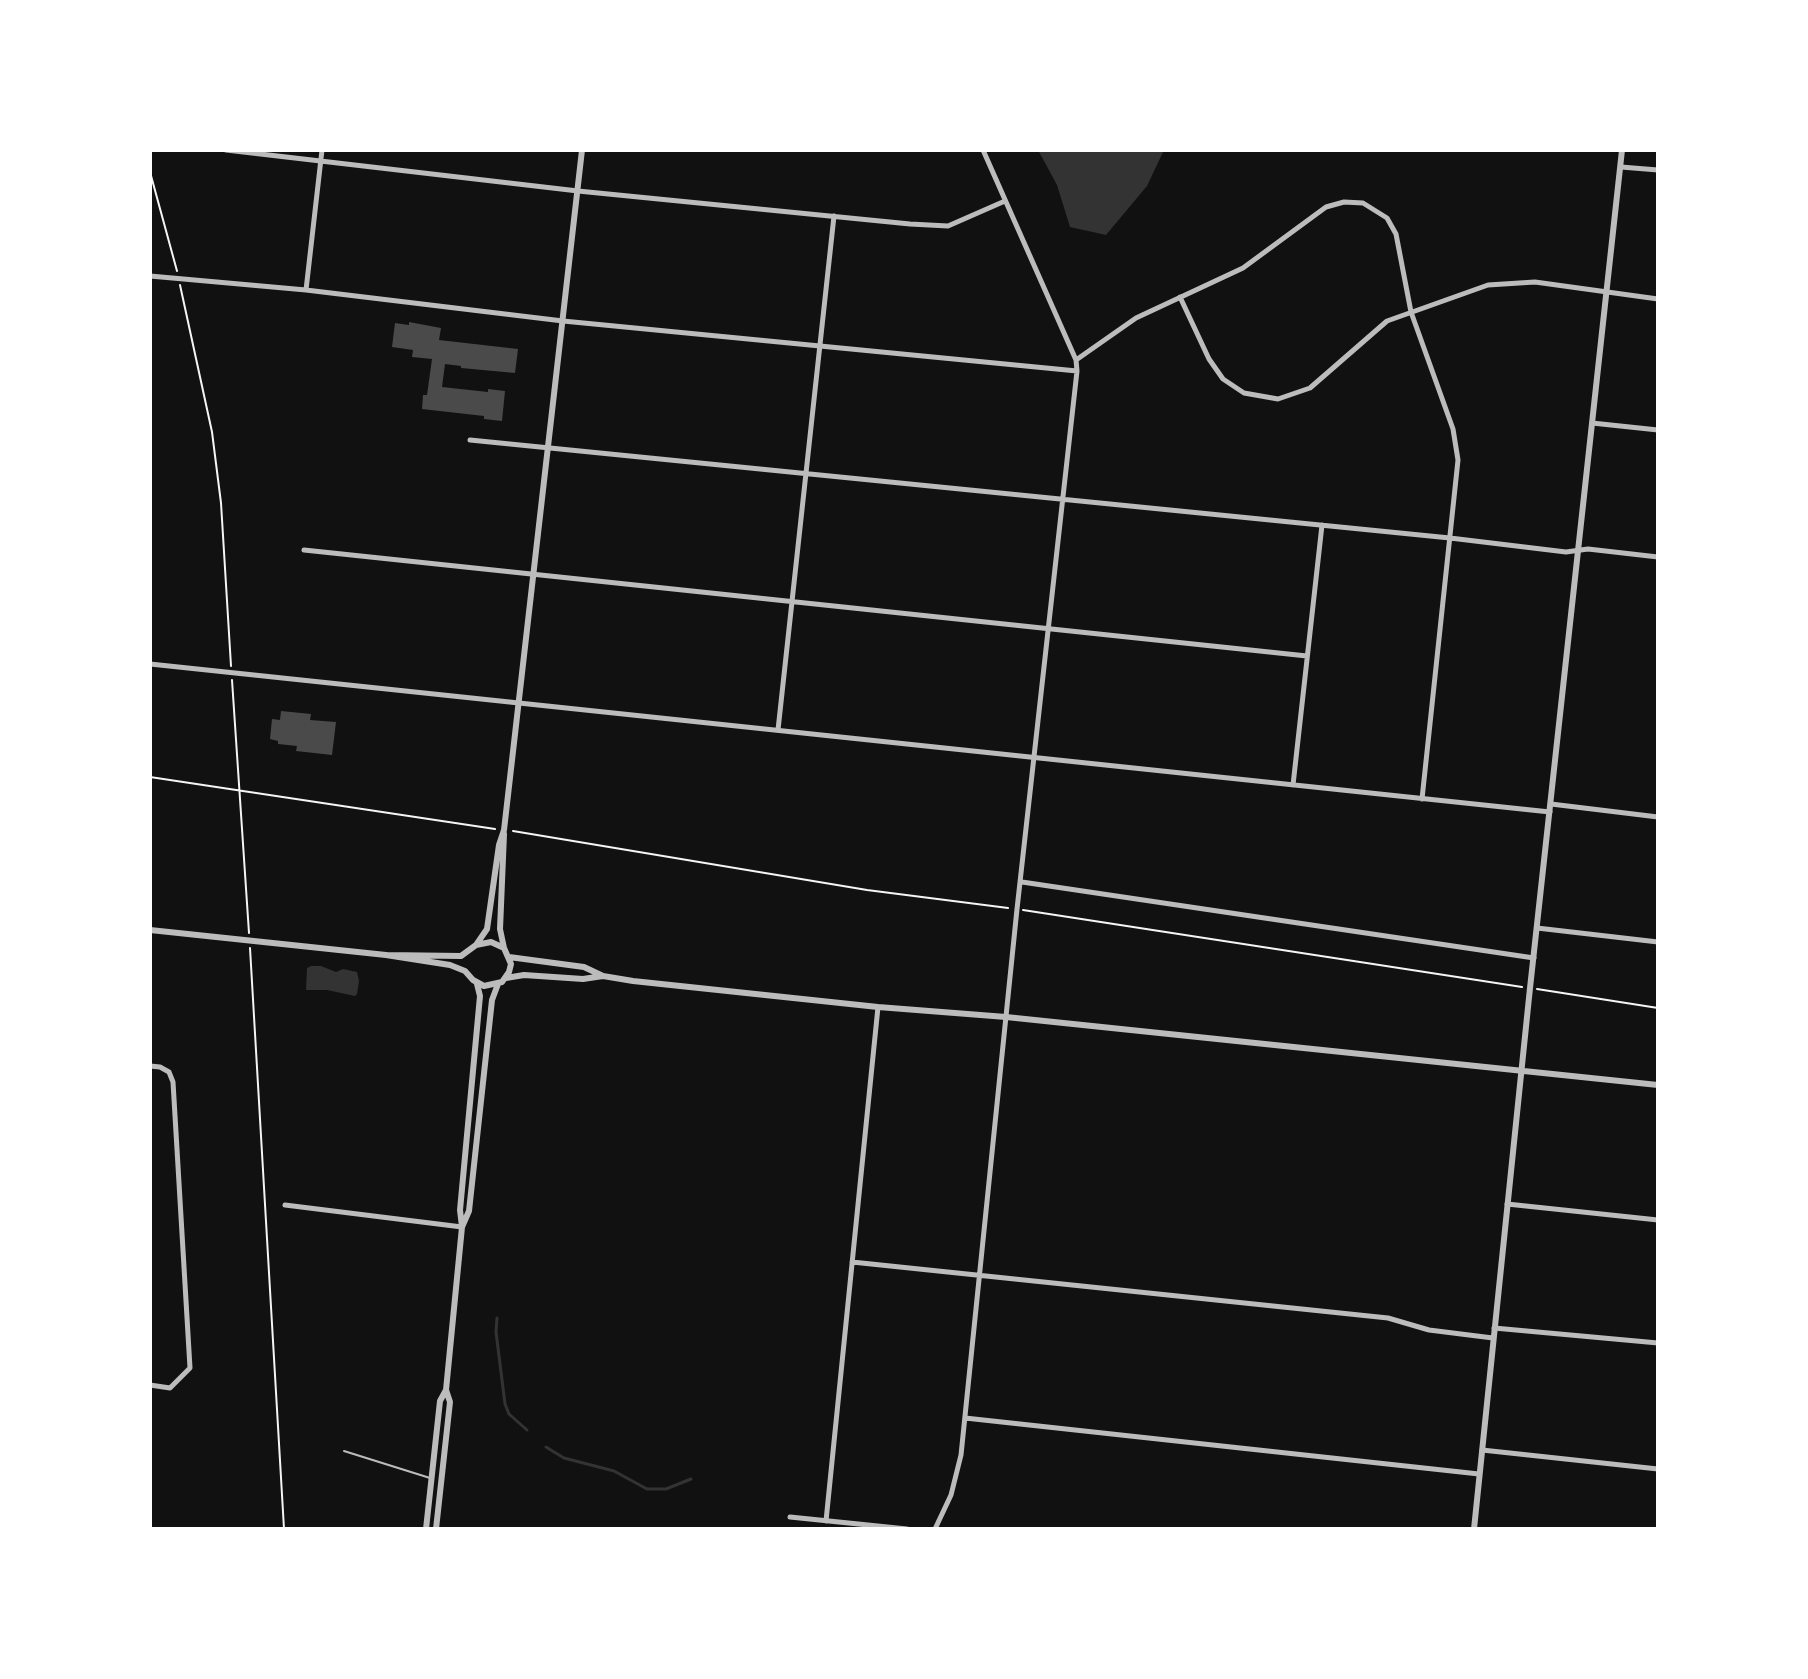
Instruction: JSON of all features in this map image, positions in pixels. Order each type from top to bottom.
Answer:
[{"type":"street","points":[[226,150],[578,191],[948,226],[1005,201]]},
{"type":"street","points":[[306,290],[322,150]]},
{"type":"street","points":[[469,975],[466,962],[487,929],[504,830],[582,150]]},
{"type":"street","points":[[935,1529],[951,1495],[961,1455],[1017,909],[1077,371],[1076,360],[983,150]]},
{"type":"street","points":[[1474,1529],[1622,150]]},
{"type":"street","points":[[1621,167],[1658,170]]},
{"type":"street","points":[[1076,360],[1136,318],[1243,268],[1326,207],[1354,202],[1372,207],[1392,226],[1399,243],[1411,312],[1456,444],[1457,478],[1422,799]]},
{"type":"street","points":[[778,730],[834,216]]},
{"type":"street","points":[[150,276],[306,290],[563,321],[1077,371]]},
{"type":"street","points":[[1180,297],[1217,372],[1233,387],[1265,399],[1290,397],[1310,388],[1387,321],[1472,290],[1504,282],[1535,282],[1658,299]]},
{"type":"street","points":[[1592,423],[1658,430]]},
{"type":"street","points":[[470,440],[1566,552],[1588,549],[1658,557]]},
{"type":"street","points":[[1293,785],[1322,525]]},
{"type":"street","points":[[304,550],[1307,656]]},
{"type":"street","points":[[150,664],[1422,799],[1658,817]]},
{"type":"street","points":[[504,830],[500,929],[511,964],[506,978]]},
{"type":"street","points":[[1022,882],[1534,958]]},
{"type":"street","points":[[1537,928],[1658,942]]},
{"type":"street","points":[[150,930],[386,955],[456,967],[477,984],[480,996],[460,1210],[462,1227],[446,1390],[440,1401],[426,1529]]},
{"type":"street","points":[[386,955],[454,956],[491,942],[504,948]]},
{"type":"street","points":[[509,957],[584,967],[603,976],[633,981],[1658,1085]]},
{"type":"street","points":[[477,984],[498,984],[506,978],[524,975],[583,979],[603,976]]},
{"type":"street","points":[[462,1227],[469,1211],[492,1003],[498,984]]},
{"type":"street","points":[[826,1521],[878,1007]]},
{"type":"street","points":[[150,1066],[169,1072],[173,1082],[190,1368],[170,1388],[150,1385]]},
{"type":"street","points":[[1507,1204],[1658,1220]]},
{"type":"street","points":[[285,1205],[462,1227]]},
{"type":"street","points":[[852,1262],[1388,1318],[1429,1330],[1493,1338]]},
{"type":"street","points":[[1494,1328],[1658,1343]]},
{"type":"street","points":[[436,1529],[450,1402],[446,1390]]},
{"type":"street","points":[[965,1418],[1479,1474]]},
{"type":"street","points":[[1482,1450],[1658,1469]]},
{"type":"street","points":[[790,1517],[907,1529]]},
{"type":"lane","points":[[344,1451],[432,1479]]},
{"type":"path","points":[[150,172],[179,279],[212,432],[221,503],[284,1529]]},
{"type":"path","points":[[150,777],[504,830],[867,890],[1017,909],[1658,1008]]},
{"type":"shaded area","points":[[1038,150],[1169,150],[1163,152],[1147,186],[1106,235],[1070,227],[1057,185]]},
{"type":"shaded area","points":[[311,966],[336,972],[343,969],[357,972],[357,994],[306,990],[307,968]]},
{"type":"building","points":[[409,322],[441,328],[439,340],[518,349],[515,373],[445,364],[442,387],[505,391],[502,421],[422,409],[432,359],[412,357],[413,350],[392,347],[395,323],[409,325]]},
{"type":"building","points":[[281,711],[311,714],[310,720],[336,722],[332,755],[296,751],[297,746],[278,744],[278,741],[270,739],[272,719],[280,720]]},
{"type":"waterway","points":[[497,1318],[505,1404],[509,1414],[527,1430]]},
{"type":"waterway","points":[[546,1447],[564,1458],[614,1471],[647,1489],[666,1489],[691,1479]]}]
